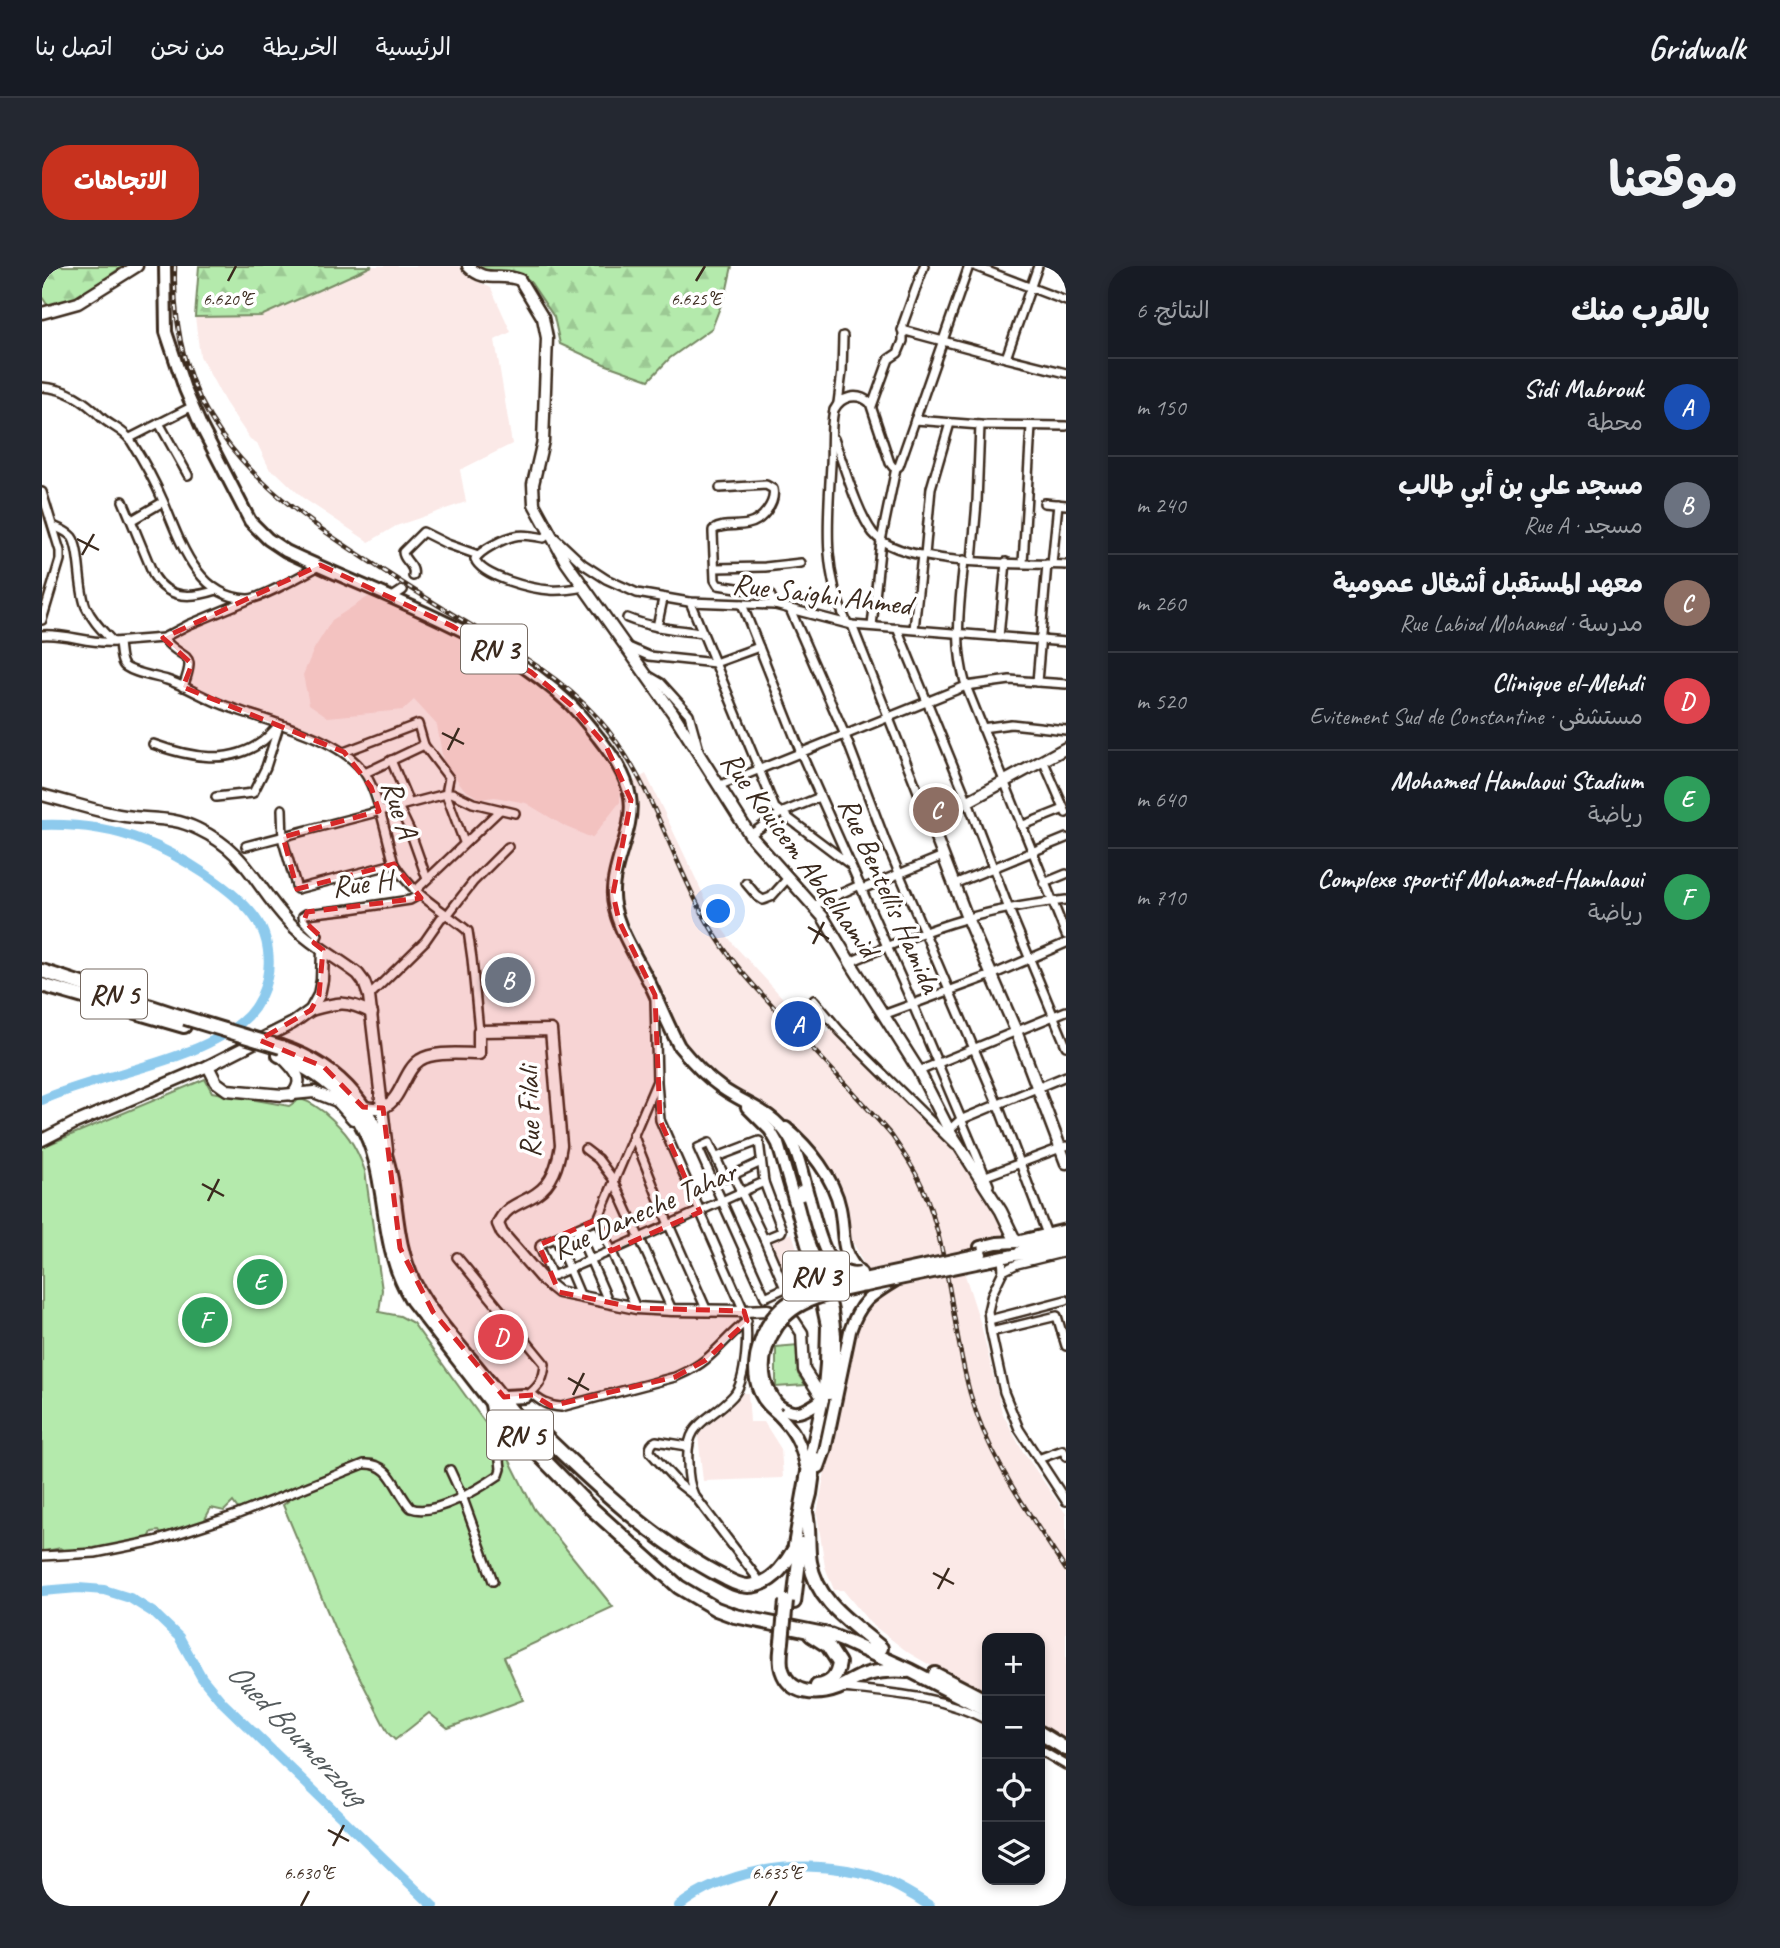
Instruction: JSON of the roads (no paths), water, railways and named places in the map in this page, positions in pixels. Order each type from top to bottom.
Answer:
[{"type":"highway","name":"RN 5","points":[[42,971],[281,1053],[332,1085],[356,1113],[368,1135],[379,1173],[388,1240],[402,1284],[430,1326],[492,1404],[590,1507],[679,1587],[716,1609],[735,1616],[802,1629],[848,1642],[911,1671]]},
{"type":"highway","name":"RN 5","points":[[42,985],[185,1022]]},
{"type":"highway","name":"RN 5","points":[[281,1053],[301,1054],[324,1067],[344,1084],[363,1107],[377,1129],[384,1149],[391,1179],[400,1248],[424,1300],[510,1411],[586,1492],[659,1560],[717,1602],[748,1613],[828,1628],[881,1648]]},
{"type":"highway","points":[[488,1381],[598,1486],[686,1556],[706,1568],[748,1586],[772,1578],[782,1570],[793,1551]]},
{"type":"highway","points":[[504,1397],[528,1394]]},
{"type":"highway","points":[[516,1409],[517,1402],[528,1394]]},
{"type":"highway","points":[[492,1404],[498,1441],[514,1436],[531,1446]]},
{"type":"highway","name":"RN 3","points":[[807,1513],[809,1559],[813,1578],[840,1614],[881,1648],[982,1698]]},
{"type":"highway","name":"RN 3","points":[[807,1513],[780,1663],[792,1686],[801,1691],[820,1693],[872,1673],[911,1671],[982,1707]]},
{"type":"highway","name":"RN 3","points":[[790,1602],[793,1551]]},
{"type":"highway","name":"RN 3","points":[[785,1642],[791,1671],[797,1680],[804,1685],[814,1686],[826,1685],[833,1680],[839,1662],[835,1655],[821,1641],[802,1629]]},
{"type":"highway","points":[[1045,1735],[1066,1749]]},
{"type":"highway","points":[[1045,1742],[1066,1755]]},
{"type":"main road","name":"RN 3","points":[[162,266],[166,331],[179,374],[201,426],[250,521],[268,539],[286,551],[452,626],[531,672],[571,705],[606,746],[618,765],[631,800],[629,822],[615,871],[612,894],[619,921],[679,1046],[691,1061],[722,1088],[775,1125],[788,1148],[814,1237],[832,1311],[835,1356],[807,1513]]},
{"type":"main road","name":"RN 3","points":[[737,1097],[770,1130],[778,1144],[817,1279],[827,1326],[823,1399],[793,1551]]},
{"type":"main road","points":[[737,1097],[770,1115],[797,1138],[821,1168],[835,1191],[840,1208],[847,1257],[861,1274]]},
{"type":"main road","points":[[778,1123],[793,1145],[831,1261],[846,1274],[861,1274],[983,1254],[1033,1254],[1066,1246]]},
{"type":"main road","points":[[823,1399],[804,1411],[785,1411],[768,1405],[760,1394],[756,1371],[757,1352],[766,1328],[786,1304],[821,1287],[1002,1250],[1016,1242],[1066,1230]]},
{"type":"main road","points":[[1008,1256],[1025,1248],[1066,1238]]},
{"type":"main road","points":[[807,1472],[796,1435],[777,1409],[765,1380],[770,1338],[779,1323],[803,1303],[983,1254]]},
{"type":"main road","name":"RN 3","points":[[813,1485],[825,1450],[855,1313],[874,1293],[898,1279]]},
{"type":"street","points":[[42,313],[78,303],[137,266]]},
{"type":"street","name":"Rue Kouicem Abdelhamid","points":[[468,266],[484,277],[520,280],[543,318],[547,338],[545,411],[532,492],[534,504],[566,562],[647,675],[750,835],[823,917],[919,1070],[949,1130],[982,1178],[1016,1242]]},
{"type":"street","points":[[872,407],[889,359],[898,353],[903,341],[902,324],[924,266]]},
{"type":"street","points":[[872,626],[881,541],[896,468],[902,459],[942,341],[972,266],[1066,301]]},
{"type":"street","points":[[1006,359],[1038,266]]},
{"type":"street","points":[[902,330],[1066,373]]},
{"type":"street","points":[[843,336],[842,372],[833,416],[828,515],[829,562],[834,588],[1063,1147],[1066,1163]]},
{"type":"street","points":[[42,387],[75,395],[130,438],[163,502],[178,540],[206,582],[217,590],[248,600]]},
{"type":"street","points":[[838,402],[848,397],[866,399],[872,407],[890,463],[896,468]]},
{"type":"street","points":[[130,438],[193,406]]},
{"type":"street","points":[[915,420],[980,425],[1066,426]]},
{"type":"street","points":[[159,423],[188,475]]},
{"type":"street","points":[[915,629],[931,488],[950,423]]},
{"type":"street","points":[[980,425],[977,502],[957,633],[962,671],[1003,782],[1066,935]]},
{"type":"street","points":[[1023,563],[1031,426]]},
{"type":"street","points":[[832,435],[863,517],[881,541],[909,552],[947,559],[1066,565]]},
{"type":"street","points":[[720,488],[766,485],[771,487],[774,493],[774,500],[766,512],[751,524],[713,530],[715,580],[718,585],[769,593],[775,605]]},
{"type":"street","points":[[42,492],[60,551],[60,560],[42,620]]},
{"type":"street","points":[[123,501],[161,587],[171,593],[200,595],[217,590]]},
{"type":"street","points":[[132,520],[163,502]]},
{"type":"street","points":[[1037,682],[1050,564],[1062,505],[1044,503]]},
{"type":"street","points":[[52,526],[69,534],[73,539],[77,551],[80,590],[86,606],[101,630],[116,643]]},
{"type":"street","points":[[413,576],[412,568],[403,552],[423,531],[447,544],[478,555]]},
{"type":"street","points":[[550,533],[544,538],[527,534],[509,537],[475,559],[480,567],[520,584],[553,590],[584,587]]},
{"type":"street","name":"Rue Saighi Ahmed","points":[[550,533],[583,564],[606,579],[637,593],[663,599],[775,605],[849,624],[1066,642]]},
{"type":"street","points":[[715,568],[765,567],[801,562]]},
{"type":"street","points":[[999,636],[1006,562]]},
{"type":"street","points":[[42,635],[68,635],[96,643],[163,638],[282,586],[320,565]]},
{"type":"street","points":[[391,598],[403,590]]},
{"type":"street","points":[[657,627],[663,599]]},
{"type":"street","points":[[690,602],[775,808],[849,864]]},
{"type":"street","name":"Rue Bentellis Hamida","points":[[742,604],[801,753],[912,1005],[982,1178]]},
{"type":"street","points":[[790,609],[845,736],[885,840],[951,991],[1049,1234]]},
{"type":"street","points":[[627,618],[657,627],[703,633]]},
{"type":"street","points":[[897,628],[1066,1046]]},
{"type":"street","points":[[163,638],[190,662],[183,687]]},
{"type":"street","name":"Rue A","points":[[116,643],[122,663],[128,669],[170,681],[219,704],[308,735],[345,752],[365,773],[372,787],[394,864],[400,874],[417,893],[468,931],[479,1031]]},
{"type":"street","points":[[627,647],[649,656],[715,663],[759,647]]},
{"type":"street","points":[[718,786],[966,686],[1010,680],[1066,684]]},
{"type":"street","points":[[345,752],[418,724],[424,745],[449,778],[446,794],[464,842]]},
{"type":"street","points":[[982,728],[1011,724],[1066,730]]},
{"type":"street","points":[[153,744],[181,754],[206,758],[239,754],[263,741],[279,725]]},
{"type":"street","points":[[216,796],[253,793],[266,767],[279,725]]},
{"type":"street","points":[[365,773],[424,745]]},
{"type":"street","points":[[930,822],[1066,748]]},
{"type":"street","points":[[391,760],[410,803]]},
{"type":"street","points":[[1021,826],[1065,811],[1043,760]]},
{"type":"street","points":[[246,846],[452,793],[473,803],[515,813]]},
{"type":"street","points":[[42,795],[126,816],[172,819],[216,838],[236,854],[299,932],[358,974],[364,982],[372,1013],[391,1179]]},
{"type":"street","points":[[750,835],[780,813],[820,797]]},
{"type":"street","points":[[398,806],[427,879]]},
{"type":"street","points":[[282,809],[283,837],[297,889],[394,864]]},
{"type":"street","points":[[417,893],[427,879],[464,842],[500,810]]},
{"type":"street","points":[[954,884],[1066,838]]},
{"type":"street","points":[[369,996],[425,941],[441,918],[448,914],[508,847]]},
{"type":"street","points":[[813,906],[943,856]]},
{"type":"street","points":[[1044,883],[1066,874]]},
{"type":"street","points":[[746,883],[763,900],[771,897],[788,878]]},
{"type":"street","name":"Rue H","points":[[318,946],[318,933],[303,919],[306,914],[410,900],[417,893]]},
{"type":"street","points":[[850,962],[967,918],[1066,900]]},
{"type":"street","points":[[883,1015],[992,975],[1066,943]]},
{"type":"street","points":[[311,1010],[319,995],[322,980],[318,946]]},
{"type":"street","points":[[655,995],[660,1120],[745,1316],[744,1361],[740,1384],[735,1395],[691,1434],[687,1446],[690,1486],[761,1583]]},
{"type":"street","points":[[814,1000],[840,1031],[964,1154]]},
{"type":"street","points":[[42,1140],[208,1066],[293,1023],[311,1010],[331,1004],[352,1003],[372,1013]]},
{"type":"street","points":[[919,1070],[1066,1011]]},
{"type":"street","name":"Rue Filali","points":[[383,1108],[392,1102],[417,1061],[429,1055],[478,1054],[479,1031],[552,1031],[561,1145],[559,1162],[545,1186],[536,1194],[508,1208],[501,1216],[498,1224],[502,1233],[558,1292],[636,1308],[706,1311],[745,1316],[768,1310],[793,1321],[802,1333],[804,1370],[808,1376]]},
{"type":"street","points":[[281,1053],[299,1080],[292,1095]]},
{"type":"street","points":[[208,1066],[216,1082],[228,1090],[292,1095],[314,1092],[337,1101],[368,1135]]},
{"type":"street","points":[[949,1130],[960,1120],[1066,1076]]},
{"type":"street","points":[[636,1308],[598,1219],[657,1082]]},
{"type":"street","points":[[363,1107],[383,1108]]},
{"type":"street","points":[[633,1134],[706,1311]]},
{"type":"street","points":[[717,1157],[759,1141],[764,1182],[782,1230],[764,1239]]},
{"type":"street","points":[[733,1175],[785,1288],[765,1297],[698,1148],[709,1143],[725,1177],[761,1162]]},
{"type":"street","points":[[982,1178],[1063,1147]]},
{"type":"street","points":[[585,1149],[598,1159],[613,1179],[672,1310]]},
{"type":"street","name":"Rue Daneche Tahar","points":[[547,1278],[764,1182]]},
{"type":"street","points":[[547,1278],[541,1244],[598,1219]]},
{"type":"street","points":[[577,1229],[609,1303]]},
{"type":"street","points":[[556,1238],[581,1297]]},
{"type":"street","points":[[1003,1271],[1017,1264],[1066,1252]]},
{"type":"street","points":[[457,1256],[545,1364],[545,1374],[540,1384],[528,1394],[551,1406],[561,1406],[675,1377],[691,1370],[705,1360],[745,1316]]},
{"type":"street","points":[[1008,1256],[990,1302],[989,1320],[1007,1402],[1019,1429],[1066,1501]]},
{"type":"street","points":[[989,1320],[1066,1300]]},
{"type":"street","points":[[991,1332],[1057,1316],[1066,1346]]},
{"type":"street","points":[[823,1399],[808,1376],[818,1375],[826,1369]]},
{"type":"street","points":[[42,1556],[95,1553],[155,1541],[236,1515],[364,1464],[382,1467],[404,1500],[415,1510],[434,1508],[499,1475],[501,1469],[498,1441]]},
{"type":"street","points":[[687,1446],[656,1441],[651,1445],[650,1452],[678,1483],[694,1495]]},
{"type":"street","points":[[1038,1459],[1065,1452]]},
{"type":"street","points":[[450,1470],[493,1581]]},
{"type":"street","points":[[841,1687],[939,1700],[982,1718]]},
{"type":"street","points":[[1045,1752],[1066,1765]]},
{"type":"waterway","name":"Oued Boumerzoug","points":[[42,825],[80,826],[117,832],[155,846],[188,863],[221,885],[249,910],[264,935],[269,964],[266,983],[258,1003],[248,1016],[228,1032],[178,1056],[42,1100]]},
{"type":"waterway","name":"Oued Boumerzoug","points":[[42,1591],[78,1588],[104,1590],[130,1598],[154,1613],[179,1637],[202,1678],[222,1702],[433,1906]]},
{"type":"waterway","name":"Oued Boumerzoug","points":[[679,1906],[717,1884],[738,1877],[759,1871],[804,1866],[870,1875],[895,1885],[930,1906]]},
{"type":"railway","points":[[175,266],[177,316],[185,360],[200,400],[222,435],[248,467],[315,525],[407,586],[532,663],[566,688],[597,717],[633,768],[701,911],[724,949],[749,980],[892,1136],[919,1179],[939,1236],[964,1367],[978,1417],[1011,1485],[1066,1570]]},
{"type":"place","name":"معهد المستقبل أشغال عمومية","points":[[936,810]]},
{"type":"place","name":"مسجد علي بن أبي طالب","points":[[508,980]]},
{"type":"place","name":"Sidi Mabrouk","points":[[798,1024]]},
{"type":"place","name":"Mohamed Hamlaoui Stadium","points":[[260,1282]]},
{"type":"place","name":"Complexe sportif Mohamed-Hamlaoui","points":[[205,1320]]},
{"type":"place","name":"Clinique el-Mehdi","points":[[501,1337]]}]
